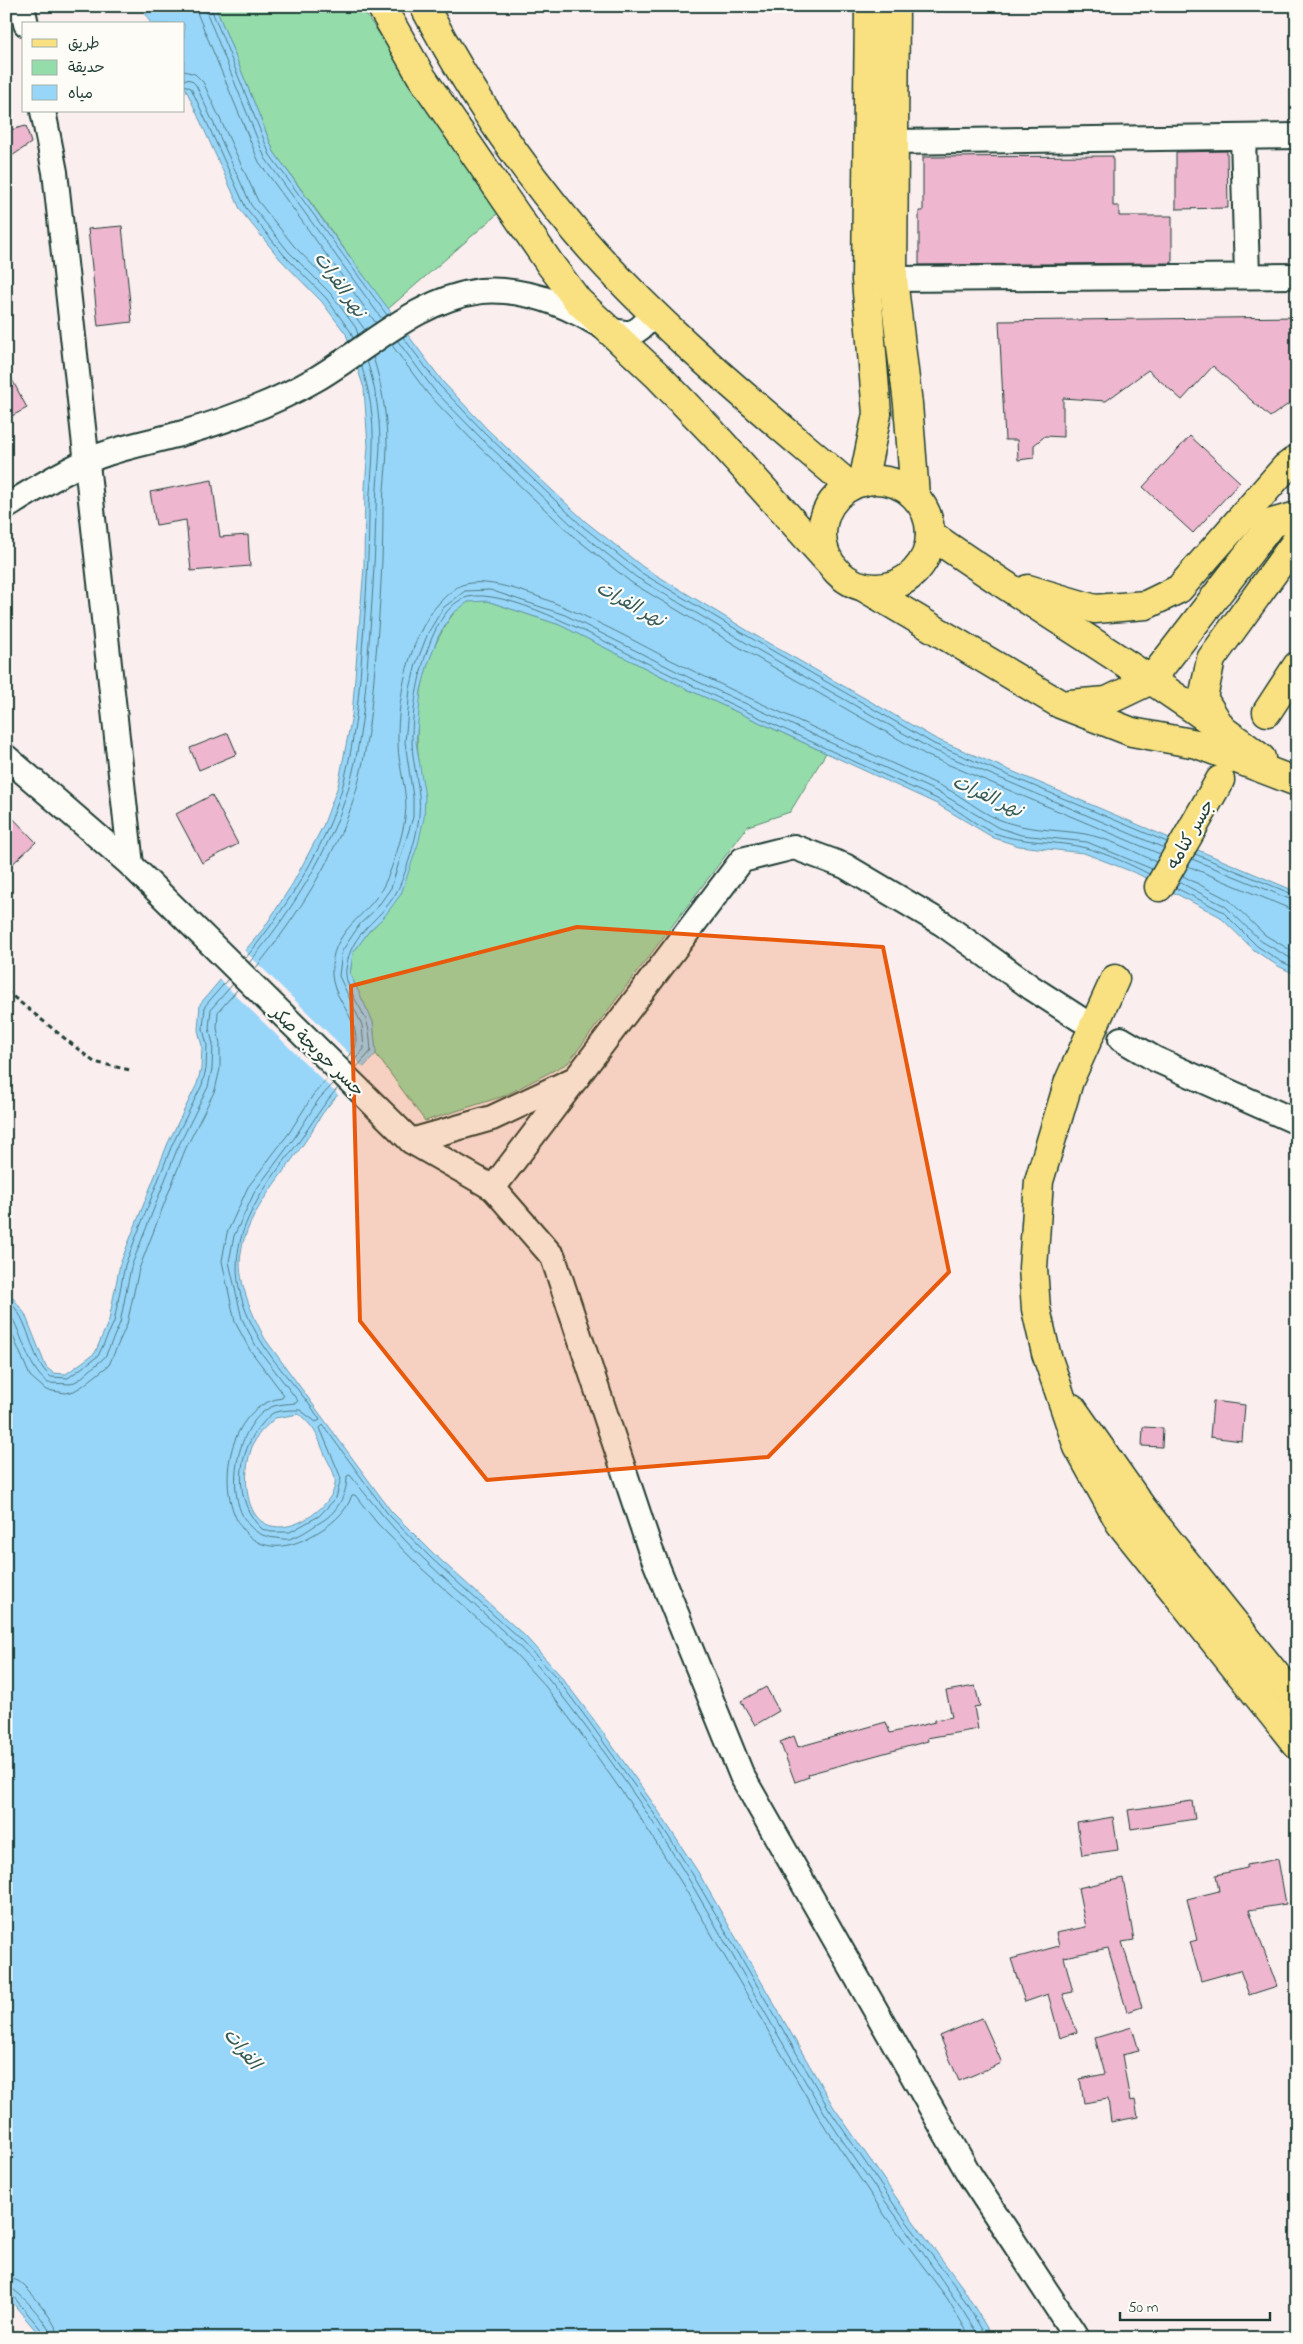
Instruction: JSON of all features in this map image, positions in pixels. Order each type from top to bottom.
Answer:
[{"type":"main road","points":[[381,6],[421,76],[550,264],[578,301],[712,432],[838,573],[850,582],[865,588],[1060,704],[1132,732],[1197,744],[1290,779]]},
{"type":"main road","points":[[424,6],[454,63],[542,190],[579,235],[654,313],[732,384],[856,484]]},
{"type":"main road","points":[[856,484],[876,414],[866,280],[868,6]]},
{"type":"main road","points":[[895,6],[893,279],[908,404],[915,496]]},
{"type":"main road","points":[[992,578],[1096,609],[1146,605],[1179,589],[1285,468],[1297,459]]},
{"type":"main road","points":[[828,561],[822,546],[822,529],[826,512],[836,497],[856,484],[881,480],[900,485],[915,496],[923,507],[928,520],[930,534],[928,550],[921,564],[911,576],[897,584],[881,589],[865,588]]},
{"type":"main road","points":[[1060,704],[1107,701],[1151,680],[1272,523],[1297,516]]},
{"type":"main road","points":[[930,534],[992,578],[1151,680],[1220,727],[1290,779]]},
{"type":"main road","points":[[1220,727],[1203,698],[1211,659],[1297,540]]},
{"type":"main road","points":[[1267,712],[1297,666]]},
{"type":"main road","name":"جسر كنامه","points":[[1159,888],[1220,780]]},
{"type":"main road","points":[[1115,979],[1069,1081],[1039,1181],[1034,1268],[1036,1309],[1046,1353],[1078,1447],[1120,1522],[1297,1746]]},
{"type":"main road","points":[[1056,1387],[1093,1436],[1143,1509],[1297,1701]]},
{"type":"street","points":[[22,6],[26,22]]},
{"type":"street","points":[[43,112],[55,172],[131,865]]},
{"type":"street","points":[[894,142],[1297,136]]},
{"type":"street","points":[[1243,137],[1247,276]]},
{"type":"street","points":[[893,279],[1297,276]]},
{"type":"street","points":[[6,507],[86,462],[115,451],[230,418],[284,396],[328,372],[422,310],[466,294],[496,291],[552,301],[608,329],[629,333],[636,331],[654,313]]},
{"type":"street","name":"جسر حويجة صكر","points":[[6,758],[131,865],[226,961],[411,1141],[493,1188],[553,1257],[650,1548],[742,1776],[969,2174],[1077,2338]]},
{"type":"street","points":[[493,1188],[581,1076],[742,860],[794,847],[844,866],[943,924],[1032,988],[1080,1018]]},
{"type":"street","points":[[1121,1039],[1155,1059],[1297,1122]]},
{"type":"street","points":[[411,1141],[492,1118],[581,1076]]},
{"type":"path","points":[[6,991],[94,1062],[130,1070]]},
{"type":"highlighted area","points":[[577,927],[883,947],[949,1272],[768,1457],[487,1480],[360,1321],[351,986]]},
{"type":"green space","points":[[215,6],[360,6],[502,210],[388,309],[274,152]]},
{"type":"green space","points":[[470,601],[487,601],[560,625],[685,688],[826,753],[790,812],[748,826],[568,1063],[504,1096],[425,1121],[376,1054],[373,1022],[350,974],[353,953],[369,931],[384,917],[419,763],[417,745],[418,709],[425,673],[431,656],[447,623],[458,608]]},
{"type":"water","points":[[142,6],[215,6],[274,152],[443,382],[488,430],[586,522],[643,567],[763,640],[936,739],[1297,892],[1297,975],[1278,966],[1254,950],[1219,916],[1138,874],[1084,853],[1019,846],[994,838],[937,804],[685,688],[560,625],[487,601],[468,602],[452,614],[438,637],[421,690],[416,742],[425,797],[424,818],[418,844],[401,894],[353,953],[350,974],[373,1022],[376,1054],[325,1109],[264,1199],[247,1230],[242,1247],[240,1263],[242,1282],[252,1312],[265,1339],[391,1511],[434,1554],[525,1636],[559,1674],[594,1720],[655,1806],[698,1872],[833,2106],[902,2206],[963,2288],[993,2338],[42,2338],[6,2295],[6,1293],[13,1298],[25,1314],[46,1367],[53,1373],[66,1374],[95,1353],[109,1320],[120,1264],[168,1143],[197,1084],[201,1069],[202,1046],[198,1030],[200,1004],[264,928],[293,883],[323,826],[338,786],[352,715],[364,567],[365,488],[368,446],[364,388],[346,334],[322,302],[280,259],[241,211],[185,87],[185,22],[150,22]],"holes":[[[299,1414],[309,1424],[320,1442],[333,1473],[335,1479],[333,1491],[324,1504],[311,1516],[296,1524],[280,1527],[265,1523],[253,1511],[247,1489],[246,1476],[251,1449],[259,1434],[275,1418]]]},
{"type":"pier","points":[[243,949],[365,1069],[340,1097],[219,979]]},
{"type":"building","points":[[26,126],[31,143],[6,160],[6,131]]},
{"type":"building","points":[[1227,151],[1228,208],[1176,209],[1176,152]]},
{"type":"building","points":[[1113,156],[1113,206],[1119,206],[1119,216],[1172,216],[1172,263],[919,265],[919,211],[923,211],[923,157]]},
{"type":"building","points":[[122,226],[132,322],[98,326],[88,229]]},
{"type":"building","points":[[1297,317],[1297,398],[1270,417],[1213,366],[1182,400],[1148,370],[1106,401],[1063,398],[1063,437],[1045,436],[1034,445],[1034,458],[1018,460],[1017,440],[1005,440],[999,321]]},
{"type":"building","points":[[6,368],[27,408],[6,419]]},
{"type":"building","points":[[1190,436],[1240,482],[1193,533],[1143,487]]},
{"type":"building","points":[[212,480],[220,537],[248,535],[250,566],[191,571],[186,520],[156,525],[150,492]]},
{"type":"building","points":[[228,733],[237,754],[199,770],[190,748]]},
{"type":"building","points":[[212,795],[238,844],[202,863],[176,814]]},
{"type":"building","points":[[6,811],[36,842],[6,870]]},
{"type":"building","points":[[1213,1401],[1245,1405],[1242,1441],[1210,1437]]},
{"type":"building","points":[[1143,1427],[1163,1428],[1162,1447],[1142,1446]]},
{"type":"building","points":[[975,1686],[980,1706],[974,1707],[978,1729],[927,1738],[928,1741],[808,1774],[809,1777],[795,1782],[780,1742],[794,1736],[798,1747],[886,1722],[890,1733],[935,1722],[935,1720],[952,1717],[946,1691]]},
{"type":"building","points":[[766,1687],[779,1711],[755,1725],[741,1701]]},
{"type":"building","points":[[1192,1801],[1195,1819],[1131,1829],[1128,1810]]},
{"type":"building","points":[[1113,1817],[1118,1850],[1082,1855],[1077,1823]]},
{"type":"building","points":[[1278,1859],[1286,1904],[1249,1910],[1277,1986],[1249,1995],[1240,1970],[1201,1981],[1190,1942],[1197,1940],[1187,1899],[1219,1891],[1216,1875],[1247,1868],[1247,1865]]},
{"type":"building","points":[[1123,1878],[1134,1940],[1122,1942],[1142,2007],[1127,2012],[1108,1948],[1064,1957],[1073,1992],[1063,1994],[1077,2032],[1060,2038],[1048,1994],[1025,2002],[1011,1959],[1059,1946],[1056,1933],[1086,1927],[1078,1888]]},
{"type":"building","points":[[982,2018],[1002,2063],[959,2081],[940,2036]]},
{"type":"building","points":[[1132,2027],[1139,2051],[1122,2055],[1130,2101],[1135,2100],[1138,2117],[1111,2122],[1108,2099],[1084,2103],[1080,2079],[1105,2074],[1095,2038]]},
{"type":"water label","name":"نهر الفرات","points":[[341,284]]},
{"type":"water label","name":"نهر الفرات","points":[[631,603]]},
{"type":"water label","name":"نهر الفرات","points":[[988,795]]},
{"type":"water label","name":"الفرات","points":[[243,2048]]}]
